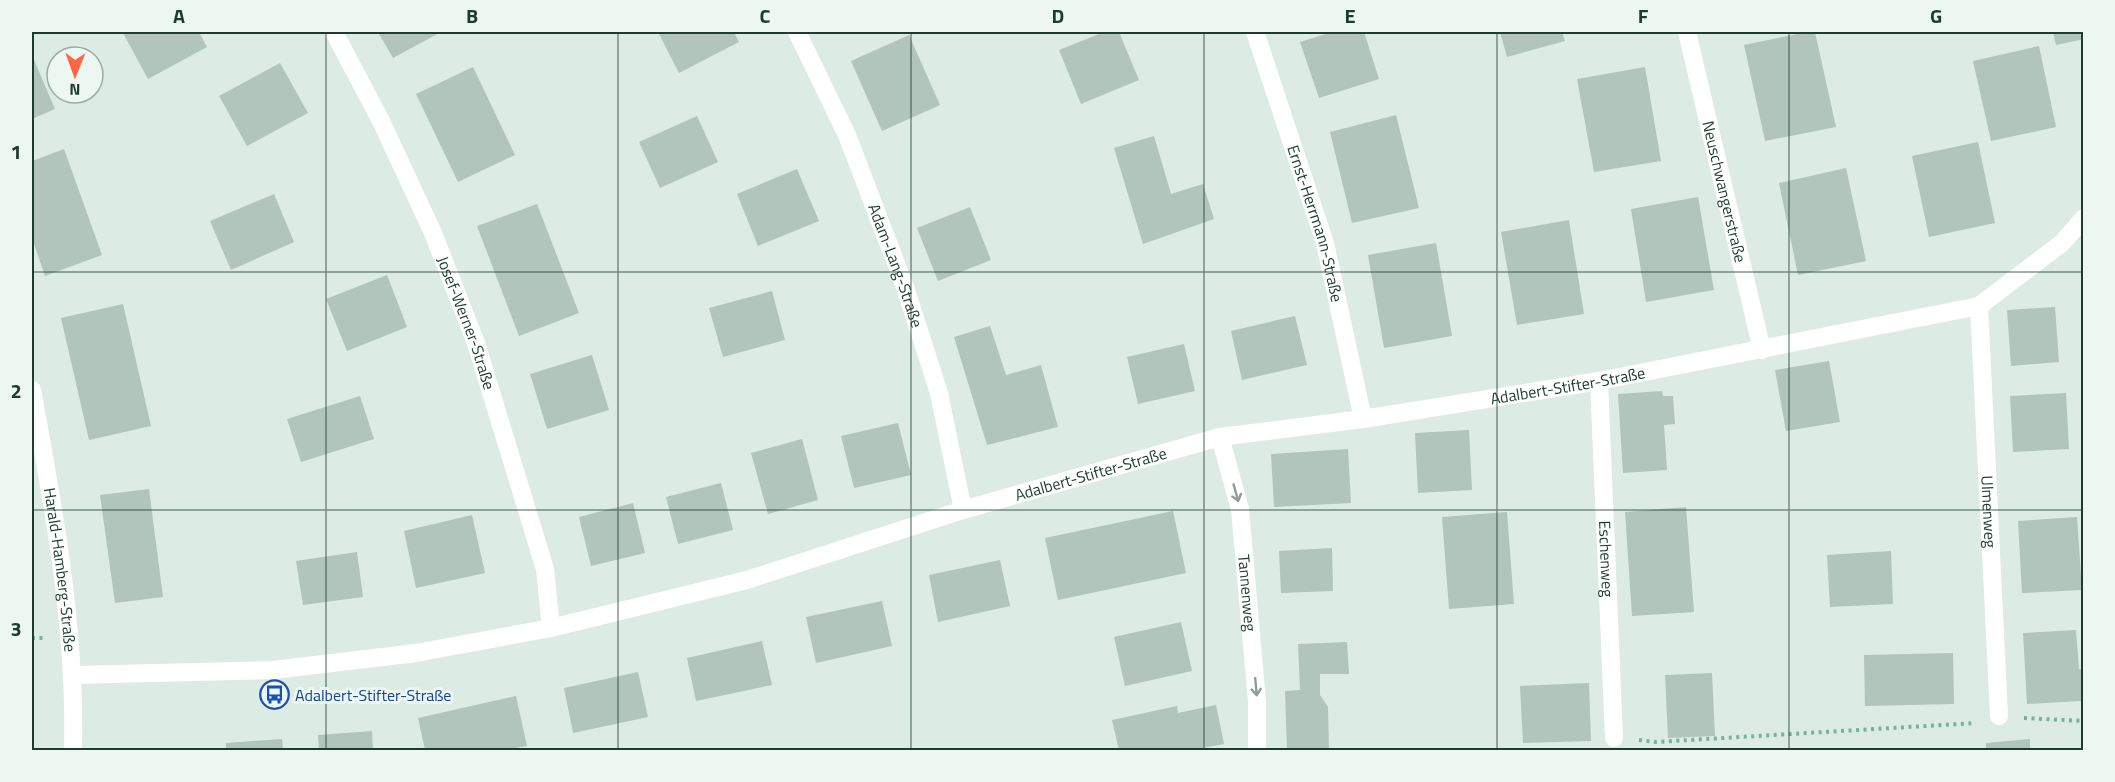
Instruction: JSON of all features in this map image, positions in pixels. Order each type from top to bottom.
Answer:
[{"type":"street","name":"Josef-Werner-Straße","points":[[334,32],[381,121],[428,223],[476,343],[545,569],[551,628]]},
{"type":"street","name":"Adam-Lang-Straße","points":[[797,32],[847,135],[905,287],[939,393],[963,510]]},
{"type":"street","name":"Ernst-Herrmann-Straße","points":[[1255,32],[1325,243],[1363,420]]},
{"type":"street","name":"Neuschwangerstraße","points":[[1687,32],[1762,350]]},
{"type":"street","name":"Adalbert-Stifter-Straße","points":[[74,675],[273,670],[416,653],[551,628],[747,580],[963,510],[1220,437],[1363,420],[1599,381],[1979,306],[2062,243],[2084,218]]},
{"type":"street","name":"Ulmenweg","points":[[1979,306],[1999,716]]},
{"type":"street","name":"Eschenweg","points":[[1599,381],[1614,738]]},
{"type":"street","name":"Harald-Hamberg-Straße","points":[[32,390],[64,581],[74,675],[74,750]]},
{"type":"street","name":"Tannenweg","points":[[1220,437],[1240,509],[1257,701],[1257,750]]},
{"type":"path","points":[[1614,738],[1656,742],[1768,737],[1980,723],[1999,716],[2084,721]]},
{"type":"building","points":[[199,32],[207,47],[148,79],[123,33]]},
{"type":"building","points":[[378,32],[441,32],[393,58]]},
{"type":"building","points":[[658,32],[734,32],[739,42],[679,73]]},
{"type":"building","points":[[1104,32],[1119,32],[1139,80],[1081,104],[1059,50]]},
{"type":"building","points":[[1332,32],[1364,32],[1379,79],[1319,98],[1300,42]]},
{"type":"building","points":[[1500,32],[1562,32],[1565,41],[1507,57]]},
{"type":"building","points":[[1815,32],[1836,127],[1765,141],[1744,45]]},
{"type":"building","points":[[2053,32],[2084,32],[2084,39],[2056,45]]},
{"type":"building","points":[[909,35],[940,105],[882,131],[851,61]]},
{"type":"building","points":[[2039,46],[2056,127],[1991,141],[1973,61]]},
{"type":"building","points":[[32,55],[45,86],[45,105],[53,105],[55,109],[32,119]]},
{"type":"building","points":[[280,63],[308,113],[247,146],[219,96]]},
{"type":"building","points":[[473,67],[515,155],[458,182],[416,94]]},
{"type":"building","points":[[1645,67],[1661,161],[1594,172],[1577,79]]},
{"type":"building","points":[[1396,115],[1419,208],[1352,223],[1330,132]]},
{"type":"building","points":[[697,116],[718,162],[660,188],[639,142]]},
{"type":"building","points":[[1154,136],[1171,194],[1203,184],[1214,219],[1143,244],[1114,148]]},
{"type":"building","points":[[1978,142],[1995,223],[1929,237],[1912,156]]},
{"type":"building","points":[[64,149],[102,255],[45,276],[32,238],[32,161]]},
{"type":"building","points":[[1846,168],[1866,261],[1798,275],[1779,183]]},
{"type":"building","points":[[797,169],[819,221],[758,246],[737,194]]},
{"type":"building","points":[[274,194],[294,242],[231,270],[210,221]]},
{"type":"building","points":[[1698,197],[1714,290],[1646,302],[1631,209]]},
{"type":"building","points":[[537,204],[579,313],[519,336],[477,226]]},
{"type":"building","points":[[970,207],[991,260],[938,281],[917,228]]},
{"type":"building","points":[[1569,220],[1584,314],[1517,325],[1501,232]]},
{"type":"building","points":[[1436,243],[1452,336],[1384,348],[1368,255]]},
{"type":"building","points":[[387,275],[407,327],[347,351],[326,299]]},
{"type":"building","points":[[772,291],[785,340],[723,357],[709,308]]},
{"type":"building","points":[[123,304],[151,426],[89,440],[61,318]]},
{"type":"building","points":[[2055,307],[2059,362],[2011,366],[2007,310]]},
{"type":"building","points":[[1295,316],[1307,365],[1242,380],[1231,331]]},
{"type":"building","points":[[990,326],[1006,375],[1041,365],[1058,427],[987,445],[954,337]]},
{"type":"building","points":[[1184,344],[1195,391],[1138,404],[1127,357]]},
{"type":"building","points":[[592,355],[609,410],[547,429],[530,374]]},
{"type":"building","points":[[1829,361],[1840,422],[1786,431],[1775,370]]},
{"type":"building","points":[[1662,391],[1663,396],[1673,396],[1675,424],[1664,425],[1667,470],[1623,473],[1618,394]]},
{"type":"building","points":[[2066,393],[2069,449],[2013,452],[2010,396]]},
{"type":"building","points":[[360,396],[374,439],[301,462],[287,419]]},
{"type":"building","points":[[898,423],[911,475],[854,488],[841,436]]},
{"type":"building","points":[[1469,430],[1472,490],[1418,493],[1415,433]]},
{"type":"building","points":[[802,439],[818,500],[768,514],[751,453]]},
{"type":"building","points":[[1348,449],[1351,503],[1274,507],[1271,454]]},
{"type":"building","points":[[721,483],[733,530],[678,544],[666,497]]},
{"type":"building","points":[[149,489],[163,597],[115,603],[100,495]]},
{"type":"building","points":[[633,503],[645,553],[591,566],[579,517]]},
{"type":"building","points":[[1686,507],[1694,612],[1632,616],[1625,512]]},
{"type":"building","points":[[1173,511],[1186,573],[1058,600],[1045,538]]},
{"type":"building","points":[[1507,512],[1514,604],[1449,609],[1442,517]]},
{"type":"building","points":[[472,515],[485,573],[416,588],[404,531]]},
{"type":"building","points":[[2077,517],[2082,590],[2022,593],[2018,521]]},
{"type":"building","points":[[1332,548],[1333,591],[1281,593],[1279,551]]},
{"type":"building","points":[[1891,551],[1893,604],[1830,607],[1827,555]]},
{"type":"building","points":[[357,552],[363,597],[303,605],[296,561]]},
{"type":"building","points":[[1000,560],[1010,606],[938,622],[929,575]]},
{"type":"building","points":[[882,601],[892,646],[816,663],[806,617]]},
{"type":"building","points":[[1181,622],[1192,671],[1125,686],[1114,637]]},
{"type":"building","points":[[2076,630],[2079,669],[2084,669],[2084,698],[2081,701],[2027,704],[2023,633]]},
{"type":"building","points":[[762,641],[772,685],[696,701],[687,658]]},
{"type":"building","points":[[1347,642],[1349,674],[1320,674],[1320,695],[1328,707],[1329,750],[1287,750],[1285,691],[1300,690],[1298,644]]},
{"type":"building","points":[[1953,653],[1954,704],[1865,706],[1864,655]]},
{"type":"building","points":[[638,672],[648,717],[573,733],[564,688]]},
{"type":"building","points":[[1712,673],[1715,736],[1668,738],[1665,675]]},
{"type":"building","points":[[1589,683],[1591,741],[1523,743],[1520,686]]},
{"type":"building","points":[[516,696],[527,746],[504,750],[425,750],[418,718]]},
{"type":"building","points":[[1216,705],[1224,744],[1192,750],[1119,750],[1112,720],[1177,706],[1178,713]]},
{"type":"building","points":[[372,731],[373,750],[319,750],[318,735]]},
{"type":"building","points":[[282,739],[283,750],[226,750],[226,743]]},
{"type":"building","points":[[2030,739],[2030,750],[1986,750],[1986,743]]},
{"type":"place","name":"Adalbert-Stifter-Straße","points":[[274,695]]}]
